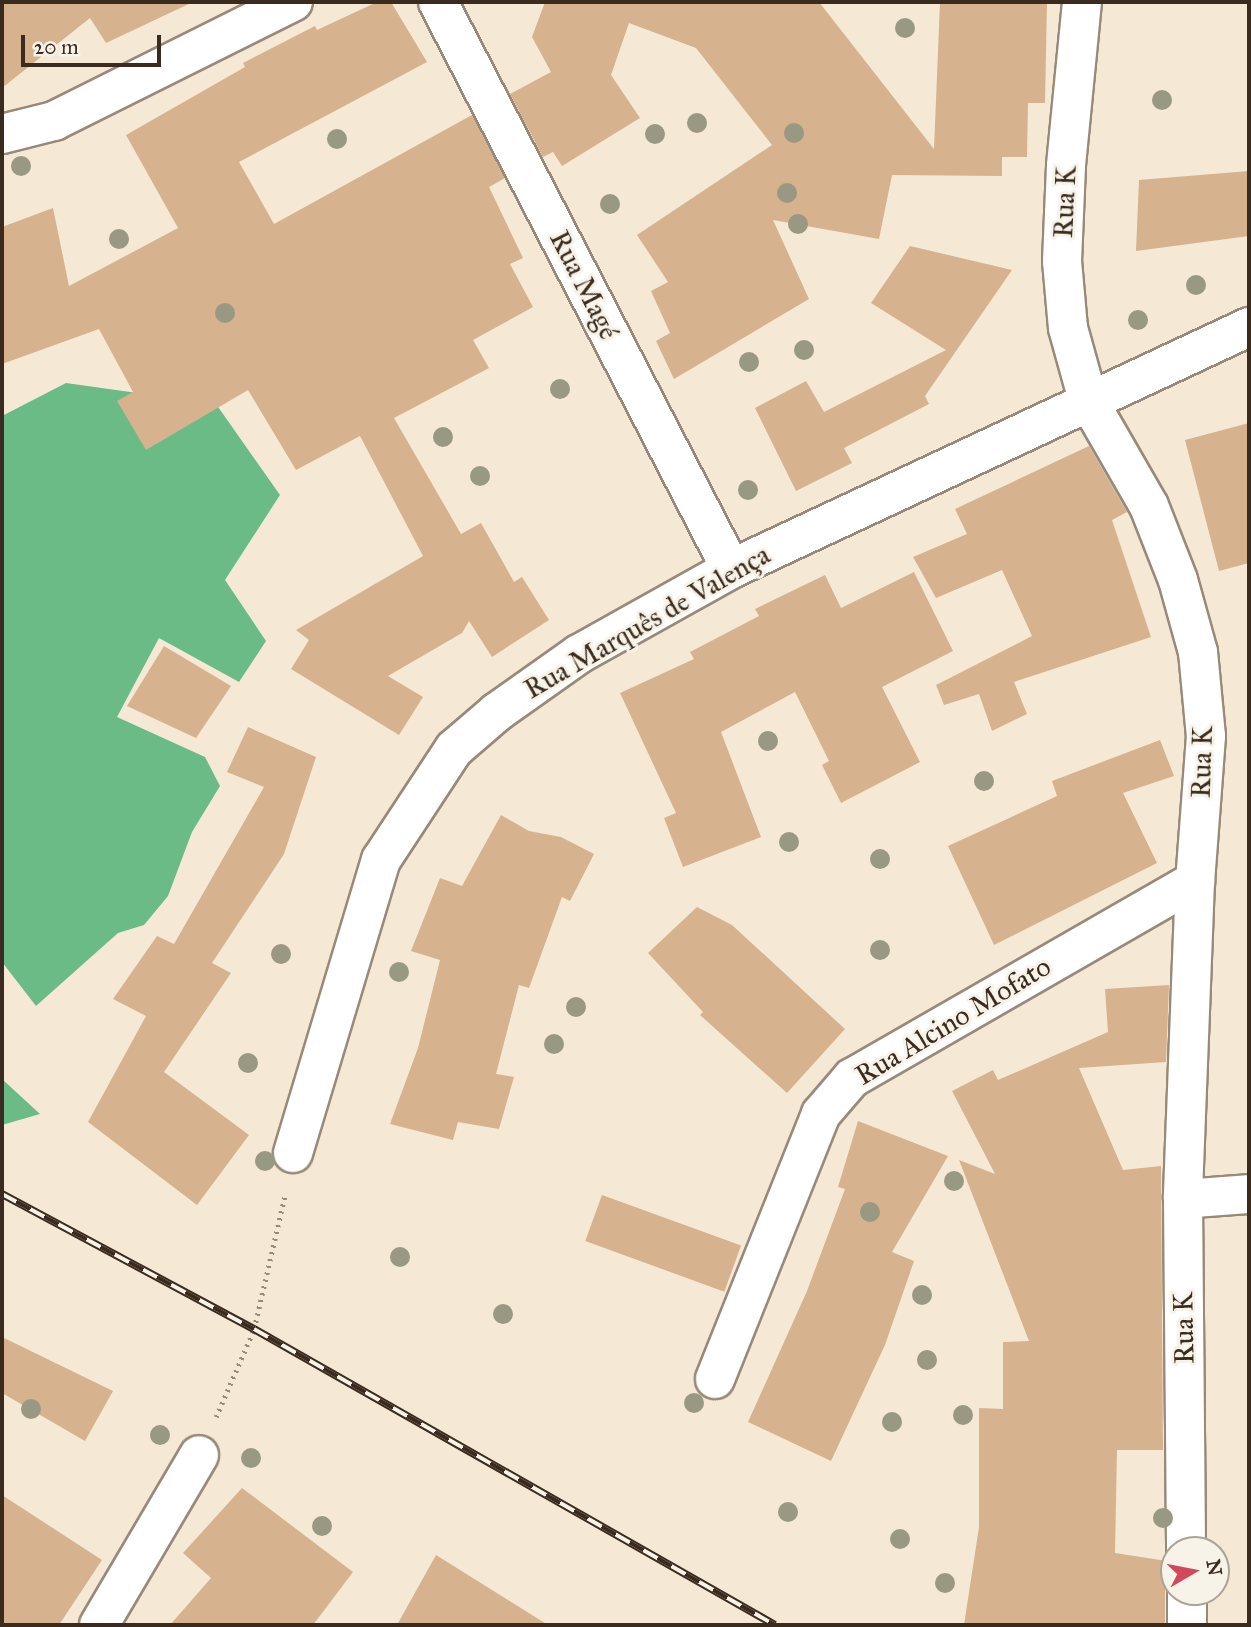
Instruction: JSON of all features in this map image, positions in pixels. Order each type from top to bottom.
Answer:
[{"type":"street","points":[[2,134],[54,121],[293,2]]},
{"type":"street","name":"Rua Magé","points":[[438,2],[731,569]]},
{"type":"street","name":"Rua K","points":[[1082,2],[1062,261],[1068,328],[1088,400],[1149,506],[1178,580],[1198,652],[1206,736],[1195,881],[1183,1199],[1186,1536]]},
{"type":"street","name":"Rua Marquês de Valença","points":[[293,1153],[381,860],[454,749],[533,683],[731,569],[1249,327]]},
{"type":"street","name":"Rua Alcino Mofato","points":[[715,1379],[821,1114],[852,1078],[1195,881]]},
{"type":"street","points":[[1183,1199],[1249,1194]]},
{"type":"street","points":[[99,1625],[199,1455]]},
{"type":"street","points":[[1187,1606],[1187,1625]]},
{"type":"path","points":[[199,1455],[254,1329],[293,1153]]},
{"type":"green space","points":[[66,383],[216,404],[280,495],[225,580],[266,641],[239,682],[159,638],[117,717],[205,757],[220,786],[192,832],[168,896],[144,925],[118,933],[36,1006],[2,962],[2,416]]},
{"type":"green space","points":[[2,1079],[40,1114],[2,1125]]},
{"type":"building","points":[[2,2],[193,2],[106,43],[90,18],[2,88]]},
{"type":"building","points":[[377,2],[391,2],[427,62],[239,162],[274,224],[472,115],[505,178],[489,187],[523,258],[510,264],[533,307],[473,340],[489,368],[394,418],[461,534],[481,523],[514,582],[522,577],[549,620],[492,657],[469,621],[462,633],[388,676],[423,697],[399,735],[291,669],[309,640],[296,630],[423,556],[360,436],[296,470],[248,390],[146,450],[117,401],[133,392],[99,329],[2,364],[2,227],[53,208],[69,286],[178,228],[126,135],[245,67],[243,63],[315,26],[317,30]]},
{"type":"building","points":[[545,2],[819,2],[934,149],[940,2],[1047,2],[1045,103],[1028,103],[1027,157],[1002,157],[1002,176],[892,175],[879,239],[773,220],[809,299],[674,379],[656,341],[670,333],[651,291],[668,282],[637,235],[772,145],[696,48],[629,23],[611,75],[640,118],[562,166],[553,152],[543,157],[510,94],[551,72],[532,37]]},
{"type":"building","points":[[1249,171],[1249,236],[1136,251],[1139,180]]},
{"type":"building","points":[[910,246],[1012,270],[925,396],[929,404],[844,448],[852,463],[796,491],[755,408],[806,381],[824,412],[946,350],[871,303]]},
{"type":"building","points":[[1249,423],[1249,563],[1219,571],[1185,440]]},
{"type":"building","points":[[1089,446],[1127,512],[1112,520],[1151,637],[1014,682],[1027,714],[992,731],[979,694],[944,705],[936,685],[1032,636],[1002,570],[936,598],[913,557],[967,534],[955,509]]},
{"type":"building","points":[[914,572],[953,651],[882,687],[920,762],[841,803],[822,765],[829,761],[795,692],[721,732],[761,837],[683,867],[664,818],[676,813],[620,693],[694,659],[690,652],[759,616],[755,609],[825,575],[841,608]]},
{"type":"building","points":[[164,646],[231,686],[196,738],[127,706]]},
{"type":"building","points":[[248,727],[316,757],[284,854],[212,963],[231,973],[164,1072],[249,1135],[197,1205],[88,1122],[146,1016],[113,999],[157,936],[174,944],[264,787],[227,772]]},
{"type":"building","points":[[1160,740],[1174,776],[1123,793],[1157,863],[994,945],[948,846],[1057,796],[1052,781]]},
{"type":"building","points":[[501,815],[529,831],[561,837],[594,854],[570,901],[562,897],[529,988],[519,985],[496,1074],[514,1077],[499,1129],[458,1122],[453,1140],[390,1124],[418,1048],[440,960],[411,951],[440,878],[462,886]]},
{"type":"building","points":[[697,907],[732,925],[845,1029],[787,1093],[700,1015],[703,1012],[648,953]]},
{"type":"building","points":[[1169,985],[1166,1062],[1079,1068],[1123,1170],[1161,1166],[1163,1450],[1117,1450],[1115,1553],[1160,1560],[1160,1606],[1165,1606],[1165,1625],[964,1625],[979,1527],[979,1408],[1003,1409],[1003,1342],[1029,1341],[959,1160],[995,1174],[952,1091],[993,1070],[998,1080],[1108,1032],[1105,989]]},
{"type":"building","points":[[858,1121],[948,1156],[892,1252],[914,1261],[885,1345],[831,1461],[748,1422],[807,1291],[845,1189],[838,1187]]},
{"type":"building","points":[[602,1195],[741,1246],[724,1292],[585,1241]]},
{"type":"building","points":[[2,1337],[113,1391],[85,1441],[2,1393]]},
{"type":"building","points":[[242,1488],[353,1572],[313,1625],[170,1625],[211,1578],[183,1553]]},
{"type":"building","points":[[2,1495],[102,1560],[59,1625],[2,1625]]},
{"type":"building","points":[[436,1555],[548,1625],[397,1625]]},
{"type":"railway","points":[[2,1194],[254,1329],[775,1625]]}]
